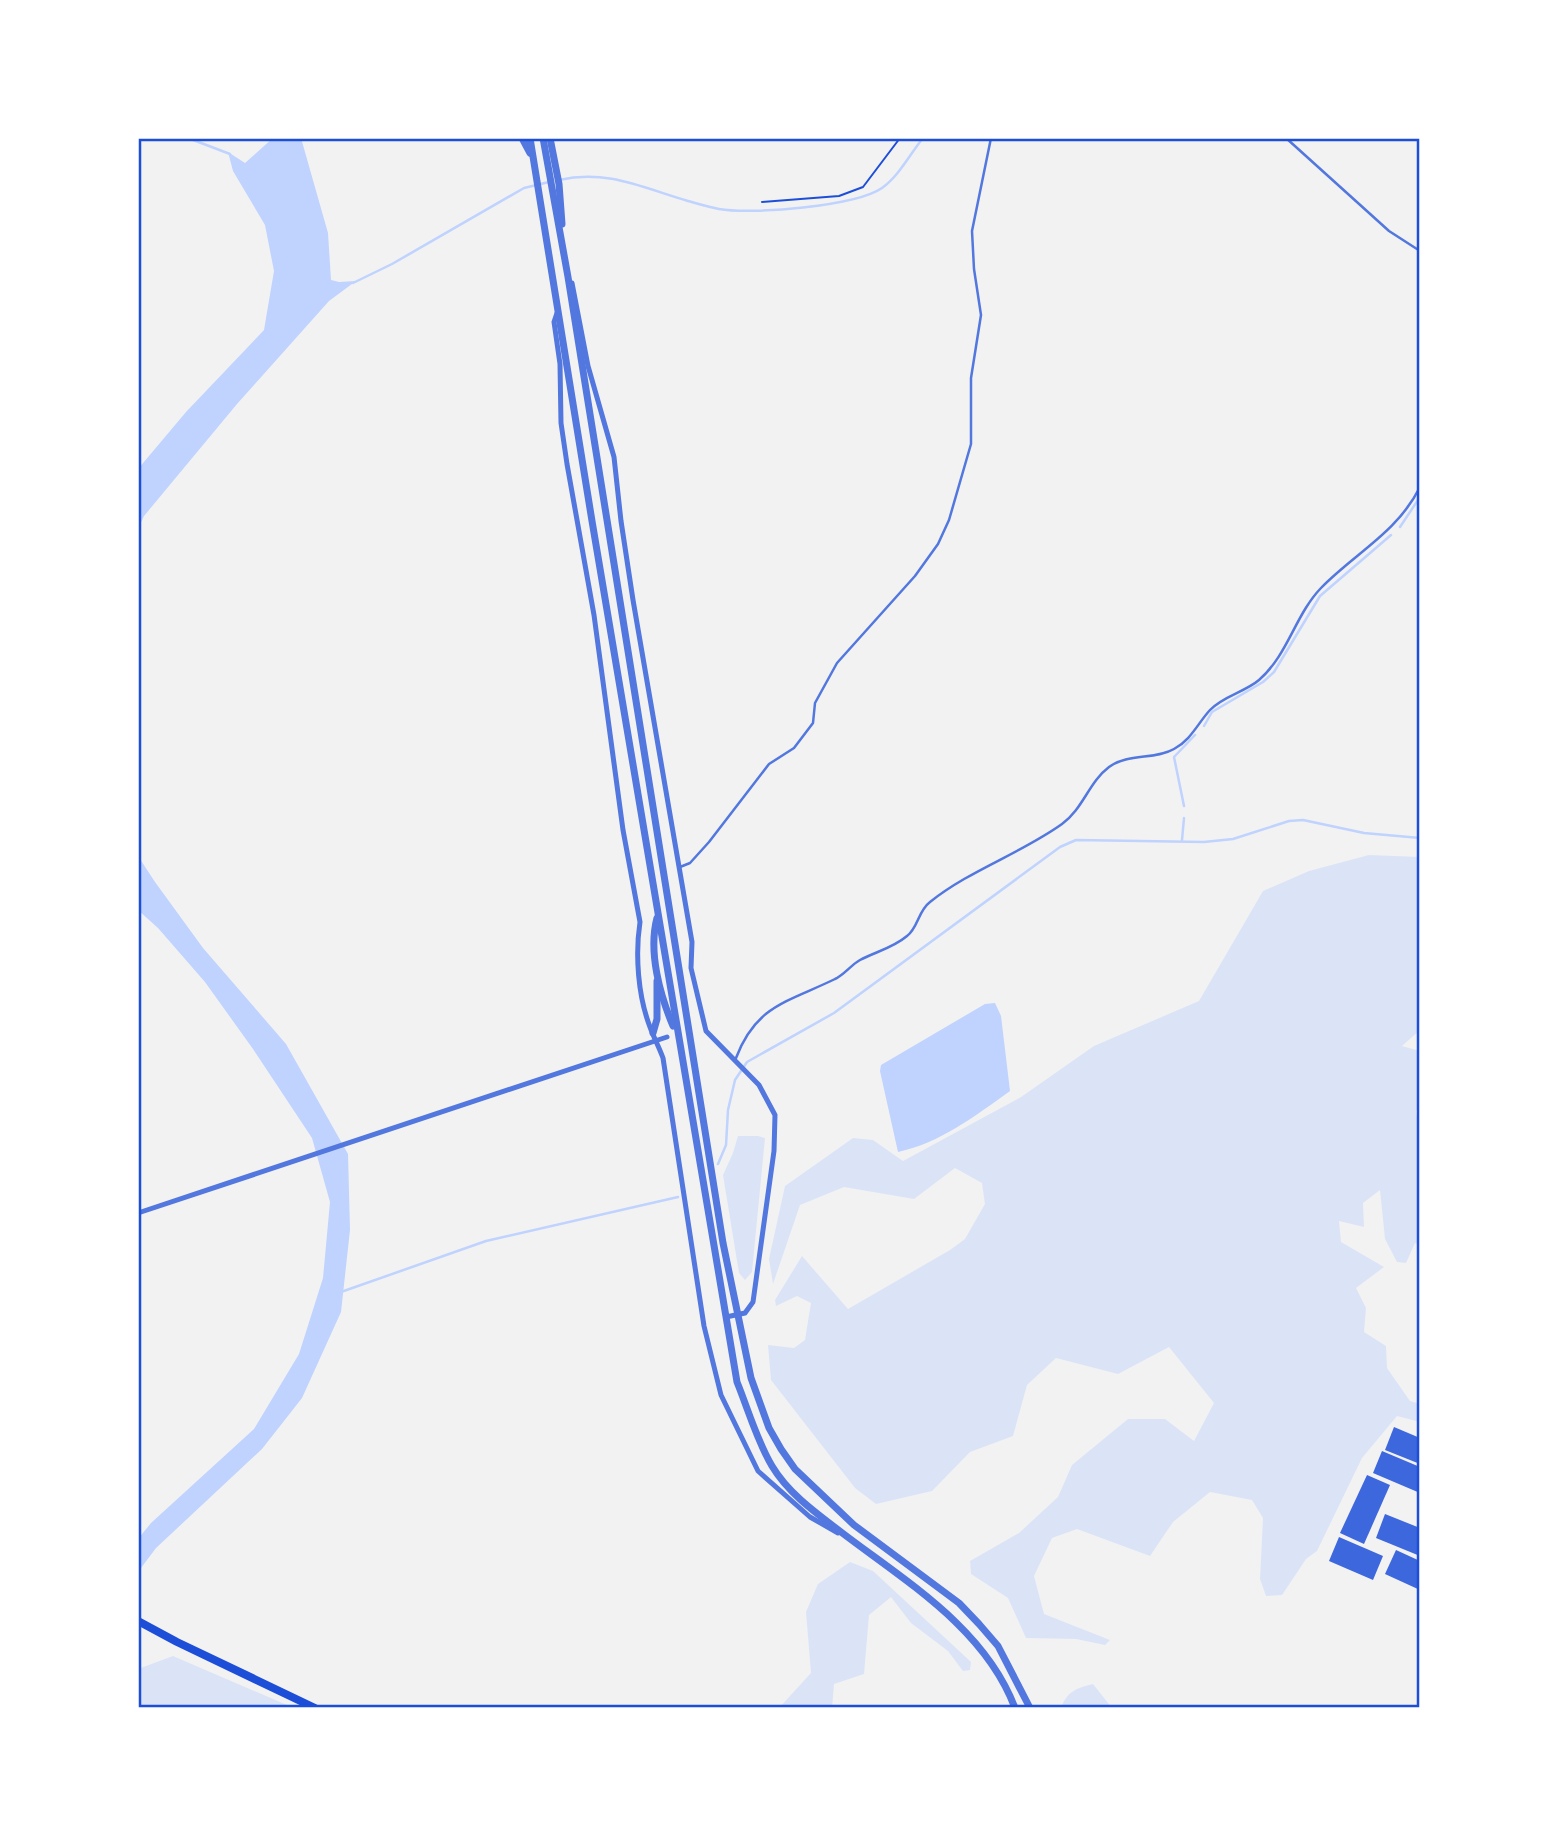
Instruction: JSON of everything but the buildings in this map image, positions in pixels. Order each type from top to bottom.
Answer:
[{"type":"main road","points":[[138,1621],[177,1643],[315,1708]]},
{"type":"street","points":[[522,138],[533,159]]},
{"type":"street","points":[[530,138],[737,1382],[772,1466],[812,1510],[948,1614],[991,1661],[1015,1708]]},
{"type":"street","points":[[543,138],[723,1242],[751,1378],[769,1428],[795,1469],[854,1525],[959,1603],[998,1646],[1031,1708]]},
{"type":"street","points":[[550,138],[558,174],[565,261],[576,300],[588,366],[614,457],[633,600],[692,942],[691,968],[706,1031],[759,1085],[775,1115],[776,1133],[753,1302],[749,1310],[726,1317]]},
{"type":"street","points":[[558,310],[554,322],[561,364],[561,424],[597,637],[623,830],[640,922],[639,976],[646,1014],[663,1058],[704,1326],[721,1395],[758,1471],[810,1517],[859,1545]]},
{"type":"street","points":[[654,1037],[657,1020],[654,929],[658,914]]},
{"type":"street","points":[[657,970],[667,1012],[679,1040]]},
{"type":"street","points":[[697,1032],[706,1031]]},
{"type":"street","points":[[138,1213],[654,1037],[667,1037]]},
{"type":"lane","points":[[680,867],[690,863],[709,842],[769,764],[794,748],[813,723],[816,703],[837,663],[915,576],[950,520],[971,444],[971,378],[981,315],[972,231],[991,138]]},
{"type":"lane","points":[[1286,138],[1401,240],[1420,251]]},
{"type":"lane","points":[[734,1061],[750,1028],[777,1005],[839,978],[858,961],[910,935],[919,914],[928,903],[960,880],[997,863],[1073,815],[1109,766],[1174,749],[1201,724],[1210,710],[1257,682],[1270,670],[1281,653],[1306,605],[1341,570],[1393,526],[1420,487]]},
{"type":"path","points":[[762,202],[839,196],[863,187],[900,138]]},
{"type":"shaded area","points":[[1369,855],[1420,857],[1420,1030],[1402,1046],[1420,1051],[1420,1106],[1416,1111],[1420,1137],[1420,1245],[1415,1243],[1406,1263],[1397,1262],[1385,1239],[1380,1190],[1363,1203],[1364,1227],[1339,1221],[1341,1242],[1384,1267],[1356,1288],[1366,1308],[1364,1332],[1386,1346],[1387,1368],[1410,1401],[1420,1404],[1420,1422],[1397,1416],[1362,1458],[1317,1551],[1306,1559],[1282,1595],[1266,1596],[1260,1579],[1263,1518],[1252,1500],[1210,1492],[1173,1522],[1150,1556],[1077,1529],[1052,1538],[1034,1576],[1044,1614],[1110,1640],[1105,1645],[1076,1639],[1026,1638],[1008,1598],[971,1574],[970,1561],[1019,1533],[1058,1497],[1072,1465],[1128,1419],[1165,1419],[1194,1441],[1214,1403],[1169,1347],[1118,1374],[1056,1358],[1027,1385],[1013,1436],[970,1452],[932,1491],[876,1504],[855,1488],[771,1380],[768,1345],[794,1348],[805,1340],[811,1303],[797,1296],[776,1306],[775,1300],[802,1256],[848,1309],[965,1239],[985,1204],[982,1183],[955,1168],[914,1199],[844,1187],[800,1205],[773,1284],[769,1259],[785,1186],[853,1138],[873,1140],[903,1161],[1021,1097],[1094,1046],[1199,1001],[1263,891],[1309,871]]},
{"type":"shaded area","points":[[738,1136],[765,1138],[752,1272],[745,1280],[739,1273],[723,1175]]},
{"type":"shaded area","points":[[850,1562],[873,1571],[971,1662],[970,1670],[963,1671],[948,1651],[911,1623],[891,1597],[869,1615],[864,1674],[834,1684],[832,1708],[779,1708],[811,1673],[806,1612],[818,1584]]},
{"type":"shaded area","points":[[173,1656],[294,1708],[138,1708],[138,1669]]},
{"type":"shaded area","points":[[1093,1684],[1112,1708],[1061,1708],[1073,1691]]},
{"type":"water","points":[[273,138],[301,138],[328,233],[331,280],[356,281],[329,301],[237,404],[144,516],[138,529],[138,469],[186,412],[264,330],[274,271],[265,225],[233,171],[228,152],[245,163]]},
{"type":"water","points":[[138,856],[203,948],[286,1044],[348,1154],[350,1230],[341,1312],[302,1398],[262,1449],[156,1548],[138,1572],[138,1539],[151,1523],[254,1429],[299,1354],[323,1278],[330,1202],[312,1138],[205,982],[158,928],[138,910]]},
{"type":"water","points":[[995,1003],[1001,1016],[1010,1091],[943,1135],[898,1152],[880,1071],[881,1065],[985,1004]]},
{"type":"waterway","points":[[188,138],[230,154]]},
{"type":"waterway","points":[[559,180],[576,177],[609,178],[734,211],[803,208],[850,200],[882,188],[899,171],[923,138]]},
{"type":"waterway","points":[[353,283],[392,264],[524,188],[549,182]]},
{"type":"waterway","points":[[1400,527],[1420,497]]},
{"type":"waterway","points":[[1204,726],[1212,712],[1263,682],[1274,672],[1320,596],[1391,535]]},
{"type":"waterway","points":[[1184,806],[1174,757],[1195,735]]},
{"type":"waterway","points":[[1182,840],[1184,818]]},
{"type":"waterway","points":[[718,1164],[726,1145],[728,1110],[735,1080],[747,1062],[834,1013],[1060,847],[1076,840],[1204,842],[1233,839],[1289,821],[1303,820],[1364,833],[1420,838]]},
{"type":"waterway","points":[[341,1292],[486,1241],[678,1197]]}]
